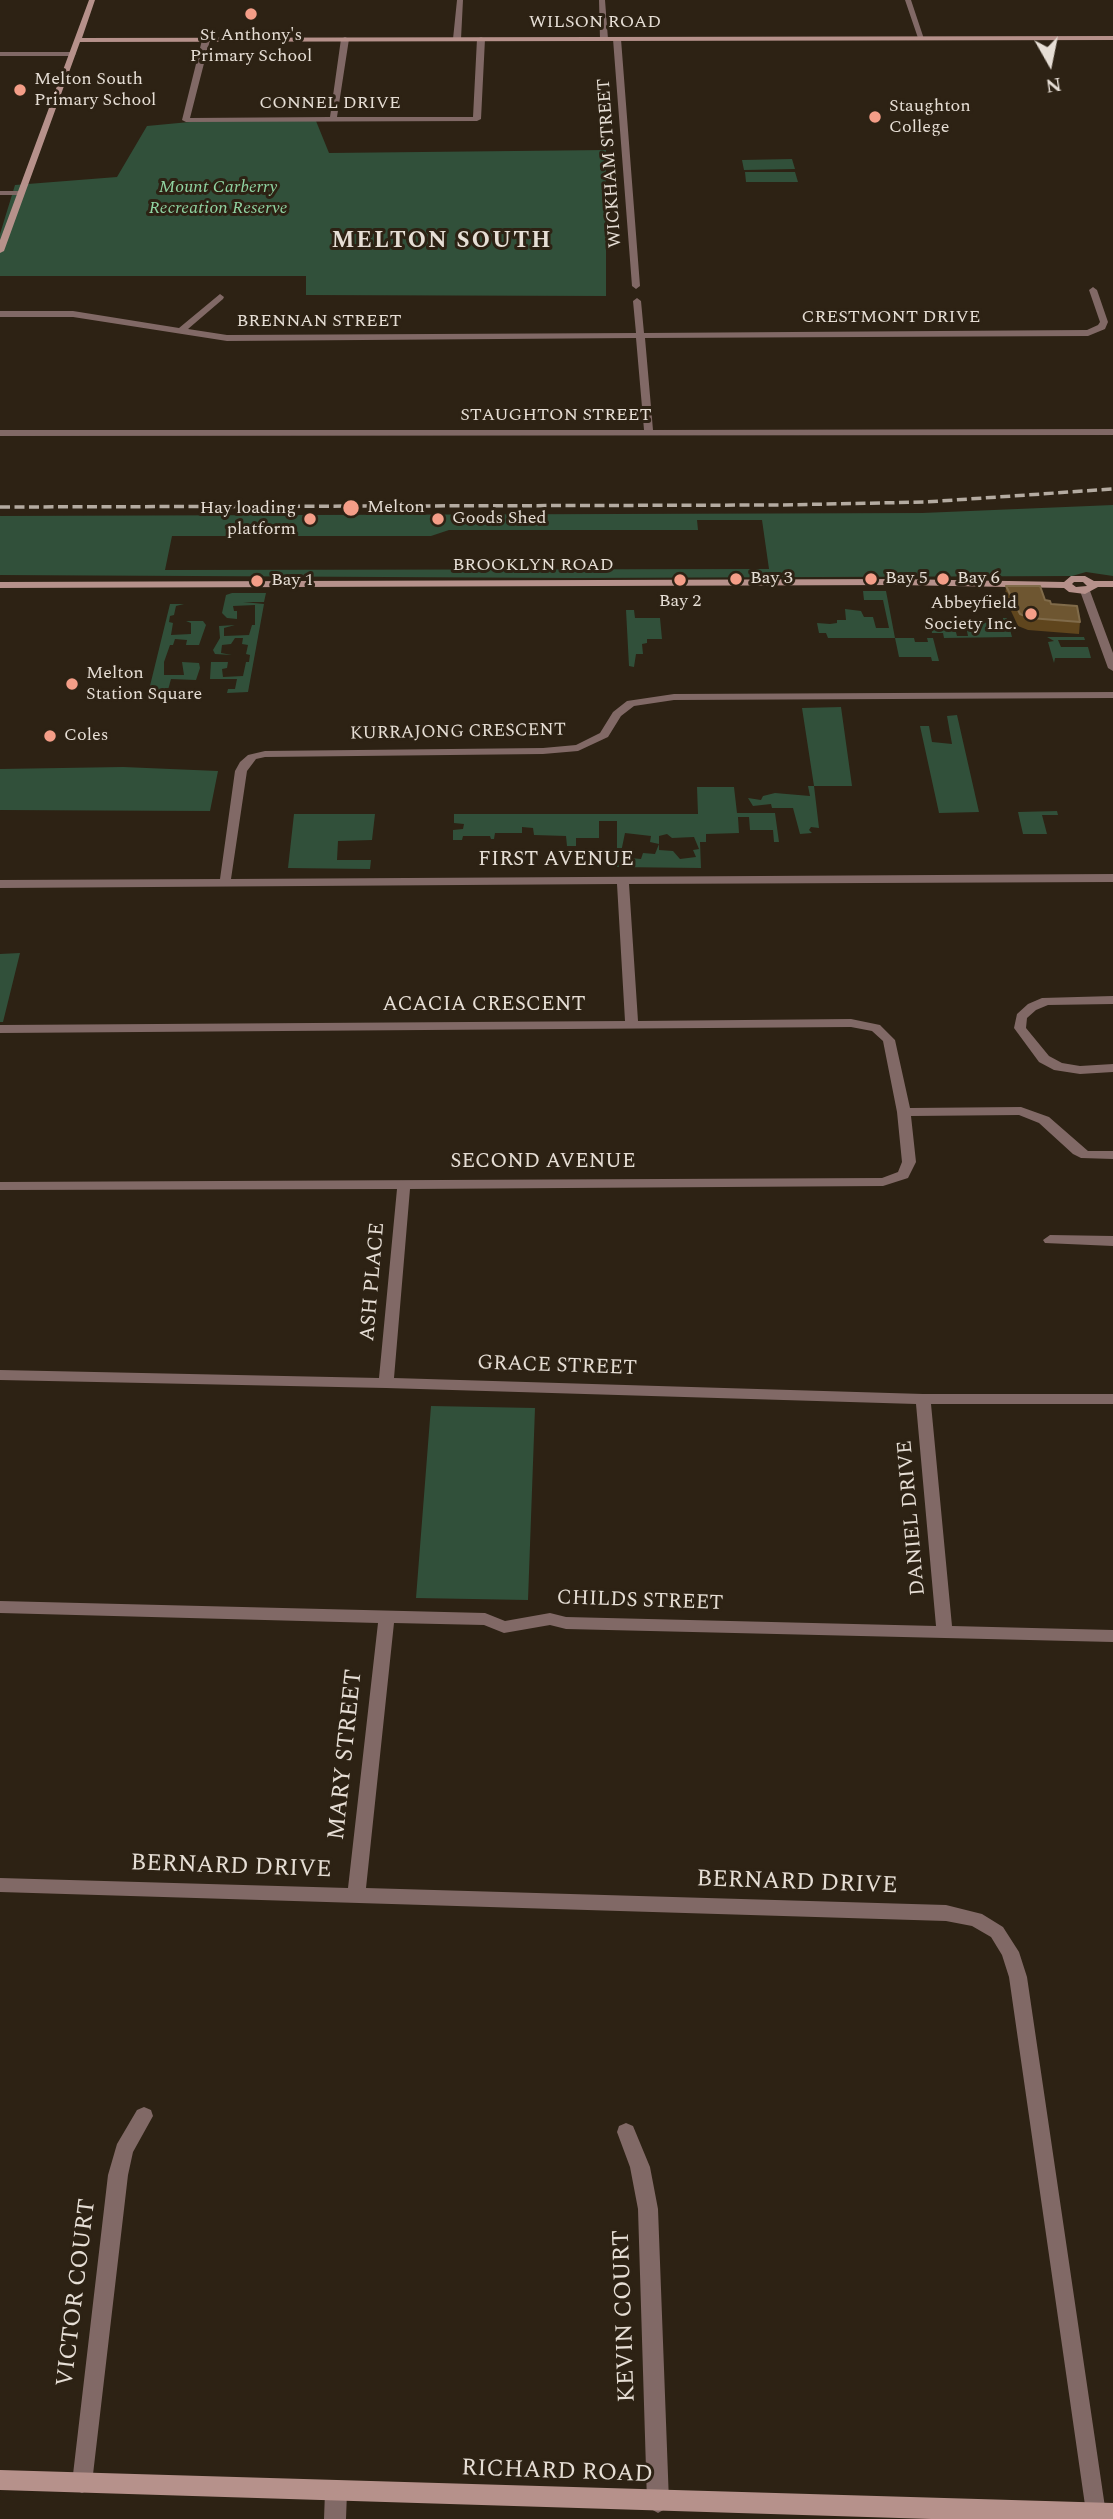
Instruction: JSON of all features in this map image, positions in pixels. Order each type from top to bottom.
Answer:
[{"type":"street","points":[[0,251],[92,0]]},
{"type":"street","points":[[457,39],[460,0]]},
{"type":"street","points":[[602,0],[604,39]]},
{"type":"street","points":[[908,0],[922,38]]},
{"type":"street","name":"WILSON ROAD","points":[[78,40],[1113,38]]},
{"type":"street","points":[[333,119],[345,39]]},
{"type":"street","name":"CONNEL DRIVE","points":[[206,40],[186,120],[477,119],[481,39]]},
{"type":"street","name":"WICKHAM STREET","points":[[617,39],[636,286]]},
{"type":"street","points":[[0,54],[72,54]]},
{"type":"street","points":[[0,192],[21,192]]},
{"type":"street","name":"CRESTMONT DRIVE","points":[[639,334],[1088,333],[1102,327],[1104,322],[1093,290]]},
{"type":"street","points":[[181,331],[220,297]]},
{"type":"street","points":[[637,301],[649,432]]},
{"type":"street","name":"BRENNAN STREET","points":[[0,314],[73,314],[227,338],[625,338],[639,334]]},
{"type":"street","name":"STAUGHTON STREET","points":[[0,433],[1113,432]]},
{"type":"street","name":"BROOKLYN ROAD","points":[[0,585],[884,582],[1067,585],[1071,579],[1080,578],[1089,588]]},
{"type":"street","points":[[1113,584],[1089,588],[1113,668]]},
{"type":"street","name":"KURRAJONG CRESCENT","points":[[225,883],[241,771],[252,757],[265,754],[543,751],[578,748],[604,735],[617,714],[631,703],[674,696],[1113,695]]},
{"type":"street","name":"FIRST AVENUE","points":[[0,884],[1113,877]]},
{"type":"street","points":[[623,880],[632,1024]]},
{"type":"street","points":[[1113,1000],[1046,1001],[1032,1007],[1021,1017],[1020,1028],[1044,1059],[1059,1067],[1080,1070],[1113,1068]]},
{"type":"street","name":"ACACIA CRESCENT","points":[[0,1028],[851,1023],[876,1028],[889,1040],[904,1112]]},
{"type":"street","points":[[904,1112],[1021,1111],[1044,1120],[1078,1152],[1086,1155],[1113,1154]]},
{"type":"street","name":"SECOND AVENUE","points":[[0,1186],[883,1182],[903,1175],[909,1162],[904,1112]]},
{"type":"street","name":"ASH PLACE","points":[[386,1382],[404,1185]]},
{"type":"street","points":[[1050,1240],[1113,1241]]},
{"type":"street","name":"GRACE STREET","points":[[0,1375],[386,1382],[923,1399],[1113,1399]]},
{"type":"street","name":"DANIEL DRIVE","points":[[923,1399],[945,1633]]},
{"type":"street","name":"CHILDS STREET","points":[[0,1607],[485,1619],[504,1627],[550,1619],[566,1623],[1113,1636]]},
{"type":"street","name":"MARY STREET","points":[[356,1896],[387,1618]]},
{"type":"street","name":"BERNARD DRIVE","points":[[0,1885],[946,1913],[976,1919],[997,1932],[1010,1952],[1018,1977],[1104,2514]]},
{"type":"street","name":"VICTOR COURT","points":[[82,2483],[118,2175],[124,2150],[144,2116]]},
{"type":"street","name":"KEVIN COURT","points":[[626,2132],[640,2167],[648,2209],[658,2502]]},
{"type":"street","name":"RICHARD ROAD","points":[[0,2480],[1104,2514]]},
{"type":"street","points":[[335,2519],[336,2492]]},
{"type":"green space","name":"Mount Carberry Recreation Reserve","points":[[200,121],[316,121],[329,153],[606,150],[606,296],[306,295],[306,276],[0,276],[0,234],[15,185],[117,177],[147,126]]},
{"type":"green space","points":[[792,159],[795,169],[744,170],[742,160]]},
{"type":"green space","points":[[745,172],[795,172],[798,182],[746,182]]},
{"type":"green space","points":[[1113,505],[1113,576],[1086,572],[1072,576],[574,578],[0,575],[0,516],[922,513]],"holes":[[[697,520],[762,520],[769,569],[165,570],[172,536],[431,536],[449,530],[698,530]]]},
{"type":"green space","points":[[863,591],[886,591],[895,638],[828,638],[826,633],[819,633],[817,623],[830,624],[837,623],[837,620],[846,620],[845,609],[861,611],[864,617],[873,617],[876,628],[889,628],[883,600],[864,600]]},
{"type":"green space","points":[[266,593],[264,602],[243,602],[264,604],[248,692],[227,693],[228,689],[235,689],[237,679],[210,679],[211,662],[228,662],[227,668],[222,669],[223,677],[243,676],[246,662],[249,662],[250,655],[246,654],[248,645],[242,644],[243,638],[235,638],[231,644],[222,645],[221,653],[232,655],[215,654],[213,650],[220,638],[219,626],[235,625],[224,628],[224,636],[249,635],[252,625],[255,625],[255,605],[233,606],[234,611],[237,611],[237,619],[227,618],[222,613],[226,595]]},
{"type":"green space","points":[[170,604],[184,604],[176,606],[174,615],[170,616],[169,622],[173,623],[171,635],[191,634],[191,623],[186,621],[203,621],[206,625],[199,645],[186,645],[187,640],[175,639],[173,645],[170,645],[164,662],[164,675],[184,675],[182,662],[199,663],[200,668],[196,680],[171,679],[168,690],[192,690],[200,693],[148,694]]},
{"type":"green space","points":[[626,610],[634,610],[635,618],[660,618],[662,639],[647,639],[647,643],[642,644],[643,654],[636,654],[634,667],[629,666]]},
{"type":"green space","points":[[1003,618],[1007,618],[1012,637],[944,638],[943,633],[932,633],[930,623],[953,621],[957,636],[968,636],[965,621],[990,623],[992,628],[1003,628]]},
{"type":"green space","points":[[1047,637],[1084,637],[1085,640],[1058,640],[1061,647],[1088,647],[1091,658],[1055,658],[1054,663],[1048,642],[1054,641]]},
{"type":"green space","points":[[895,638],[914,638],[915,642],[928,642],[927,638],[933,638],[939,661],[932,661],[931,657],[899,657]]},
{"type":"green space","points":[[841,707],[852,786],[814,786],[802,708]]},
{"type":"green space","points":[[957,715],[979,812],[939,813],[920,726],[929,726],[932,742],[952,744],[947,716]]},
{"type":"green space","points":[[123,767],[218,771],[210,811],[0,810],[0,769]]},
{"type":"green space","points":[[808,786],[814,786],[819,828],[811,827],[809,830],[812,833],[800,834],[793,808],[772,808],[771,804],[753,806],[748,798],[761,800],[763,796],[775,793],[810,796]]},
{"type":"green space","points":[[697,787],[734,787],[737,813],[775,813],[779,842],[774,842],[773,830],[750,830],[749,817],[738,817],[739,833],[706,834],[706,842],[700,842],[701,868],[617,867],[617,821],[599,821],[599,838],[576,838],[576,846],[567,846],[566,836],[534,835],[533,828],[522,827],[522,833],[495,833],[494,839],[490,836],[463,836],[462,840],[453,840],[453,830],[463,829],[464,824],[454,823],[454,814],[698,814]],"holes":[[[625,833],[651,836],[650,842],[659,844],[655,854],[643,853],[641,859],[620,857]],[[667,834],[672,838],[694,837],[699,849],[693,850],[696,857],[680,859],[673,851],[659,850],[659,836]]]},
{"type":"green space","points":[[1057,811],[1058,815],[1042,815],[1047,834],[1023,834],[1018,812]]},
{"type":"green space","points":[[294,814],[375,814],[372,840],[338,841],[337,860],[371,860],[370,869],[288,868]]},
{"type":"green space","points":[[20,953],[3,1022],[0,1022],[0,954]]},
{"type":"green space","points":[[431,1406],[535,1408],[528,1600],[416,1598]]},
{"type":"building","points":[[1006,586],[1040,586],[1045,600],[1051,604],[1077,606],[1080,622],[1030,618],[1020,614]]},
{"type":"railway","points":[[0,507],[781,505],[926,502],[1113,489]]},
{"type":"place","name":"St Anthony's Primary School","points":[[251,14]]},
{"type":"place","name":"Melton South Primary School","points":[[20,90]]},
{"type":"place","name":"Staughton College","points":[[875,117]]},
{"type":"place","name":"Melton","points":[[351,508]]},
{"type":"place","name":"Hay loading platform","points":[[310,519]]},
{"type":"place","name":"Goods Shed","points":[[438,519]]},
{"type":"place","name":"Bay 3","points":[[736,579]]},
{"type":"place","name":"Bay 5","points":[[871,579]]},
{"type":"place","name":"Bay 6","points":[[943,579]]},
{"type":"place","name":"Bay 2","points":[[680,580]]},
{"type":"place","name":"Bay 1","points":[[257,581]]},
{"type":"place","name":"Abbeyfield Society Inc.","points":[[1031,614]]},
{"type":"place","name":"Melton Station Square","points":[[72,684]]},
{"type":"place","name":"Coles","points":[[50,736]]},
{"type":"district","name":"MELTON SOUTH","points":[[442,242]]}]
